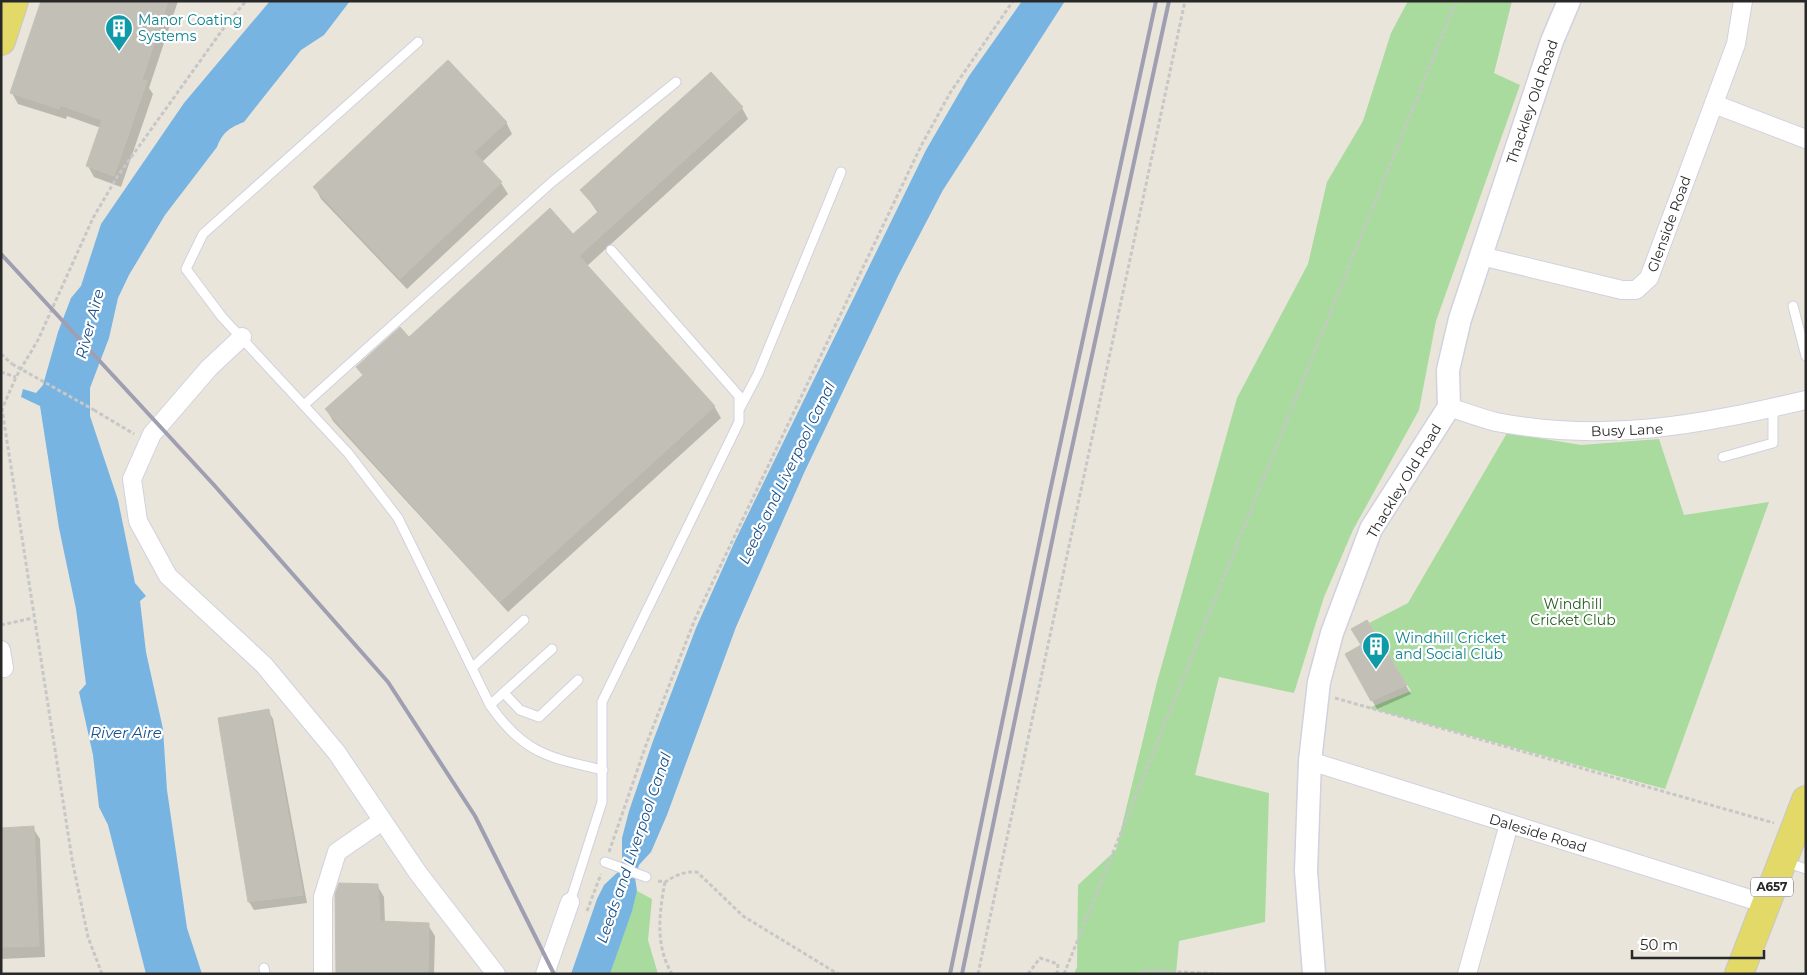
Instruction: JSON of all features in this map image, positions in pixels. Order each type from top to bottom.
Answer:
[{"type":"main road","points":[[1,41],[14,1]]},
{"type":"main road","name":"A657","points":[[1739,974],[1766,904],[1794,865],[1794,829],[1806,800]]},
{"type":"street","name":"Thackley Old Road","points":[[1314,974],[1306,871],[1310,760],[1318,693],[1332,633],[1372,529],[1449,407],[1448,370],[1460,319],[1552,41],[1569,1]]},
{"type":"street","name":"Glenside Road","points":[[1480,256],[1622,290],[1636,290],[1649,278],[1736,44],[1743,1]]},
{"type":"street","points":[[1714,104],[1806,139]]},
{"type":"street","points":[[242,337],[209,368],[152,434],[132,479],[138,521],[168,576],[264,665],[337,753],[418,873],[496,974]]},
{"type":"street","name":"Busy Lane","points":[[1449,407],[1494,421],[1546,429],[1604,432],[1672,428],[1806,400]]},
{"type":"street","points":[[1,650],[4,668]]},
{"type":"street","name":"Daleside Road","points":[[1310,760],[1766,904]]},
{"type":"street","points":[[322,974],[324,897],[337,852],[382,821]]},
{"type":"street","points":[[1467,974],[1509,824]]},
{"type":"street","points":[[545,974],[570,902]]},
{"type":"lane","points":[[418,42],[203,234],[186,269],[222,317],[305,404],[348,453],[398,518],[473,667],[490,705],[504,725],[530,747],[559,760],[603,770]]},
{"type":"lane","points":[[305,404],[552,182],[676,82]]},
{"type":"lane","points":[[739,411],[758,374],[841,172]]},
{"type":"lane","points":[[570,902],[602,802],[602,702],[740,422],[739,396],[611,250]]},
{"type":"lane","points":[[1793,306],[1806,356]]},
{"type":"lane","points":[[1723,456],[1773,443],[1773,408]]},
{"type":"lane","points":[[473,667],[524,620]]},
{"type":"lane","points":[[490,705],[552,648]]},
{"type":"lane","points":[[504,693],[520,710],[539,716],[578,680]]},
{"type":"lane","points":[[605,862],[646,877]]},
{"type":"path","points":[[102,974],[88,937],[72,859],[2,409],[16,377],[38,340],[93,218],[117,177],[228,22],[246,1]]},
{"type":"path","points":[[595,888],[646,745],[695,619],[744,511],[921,146],[950,94],[1013,1]]},
{"type":"path","points":[[978,974],[1185,1]]},
{"type":"path","points":[[1064,974],[1456,1]]},
{"type":"path","points":[[1,354],[12,364],[148,442]]},
{"type":"path","points":[[1,372],[16,377]]},
{"type":"path","points":[[1,625],[33,618]]},
{"type":"path","points":[[1318,693],[1794,829]]},
{"type":"path","points":[[646,877],[665,882],[677,875],[696,872],[743,916],[838,974]]},
{"type":"path","points":[[665,882],[660,932],[661,949],[672,974]]},
{"type":"path","points":[[1028,974],[1040,958],[1058,964],[1057,974]]},
{"type":"path","points":[[1141,974],[1143,970],[1222,974]]},
{"type":"green space","points":[[1408,1],[1512,1],[1494,73],[1520,85],[1436,321],[1419,410],[1353,530],[1324,597],[1294,693],[1219,677],[1195,775],[1269,793],[1265,922],[1179,941],[1176,974],[1074,974],[1077,967],[1078,885],[1116,850],[1157,682],[1237,398],[1308,264],[1327,182],[1363,121],[1391,33]]},
{"type":"green space","name":"Windhill Cricket Club","points":[[1507,433],[1581,445],[1659,439],[1684,515],[1769,502],[1665,789],[1369,708],[1411,691],[1369,623],[1408,603]]},
{"type":"green space","points":[[637,891],[652,899],[648,940],[658,974],[610,974]]},
{"type":"water","name":"River Aire","points":[[270,1],[350,1],[324,35],[301,50],[244,122],[224,134],[217,147],[165,215],[129,275],[118,298],[109,338],[90,388],[90,416],[118,500],[135,583],[146,596],[140,601],[146,652],[163,729],[167,790],[187,928],[202,974],[146,974],[108,825],[99,807],[93,755],[79,692],[86,684],[76,609],[59,528],[40,406],[21,397],[23,389],[36,393],[43,385],[58,332],[71,298],[81,286],[101,224],[184,103]]},
{"type":"water","name":"Leeds and Liverpool Canal","points":[[1022,1],[1065,1],[943,190],[898,276],[804,473],[736,627],[667,815],[651,852],[639,865],[635,877],[637,891],[632,911],[610,974],[571,974],[597,899],[604,885],[620,870],[622,838],[629,811],[653,741],[696,628],[735,541],[926,150],[969,76]]},
{"type":"building","points":[[41,1],[168,1],[142,80],[147,81],[114,176],[86,166],[102,120],[60,105],[59,109],[10,93]]},
{"type":"building","points":[[448,60],[507,122],[474,152],[502,182],[400,279],[313,187]]},
{"type":"building","points":[[711,72],[743,107],[579,256],[715,406],[500,602],[325,409],[363,375],[356,367],[400,327],[409,337],[550,208],[573,234],[599,211],[580,190]]},
{"type":"building","name":"Windhill Cricket and Social Club","points":[[1367,620],[1407,685],[1371,701],[1345,654],[1361,645],[1351,629]]},
{"type":"building","points":[[269,709],[303,895],[248,902],[218,718]]},
{"type":"building","points":[[34,826],[39,946],[1,947],[1,828]]},
{"type":"building","points":[[339,883],[378,884],[380,921],[429,923],[428,974],[336,974],[335,894]]},
{"type":"railway","points":[[950,974],[1049,496],[1156,1]]},
{"type":"railway","points":[[962,974],[1061,498],[1169,1]]},
{"type":"railway","points":[[1,254],[214,485],[388,682],[475,816],[554,974]]},
{"type":"place","name":"Manor Coating Systems","points":[[119,52]]},
{"type":"place","name":"Windhill Cricket and Social Club","points":[[1376,670]]}]
